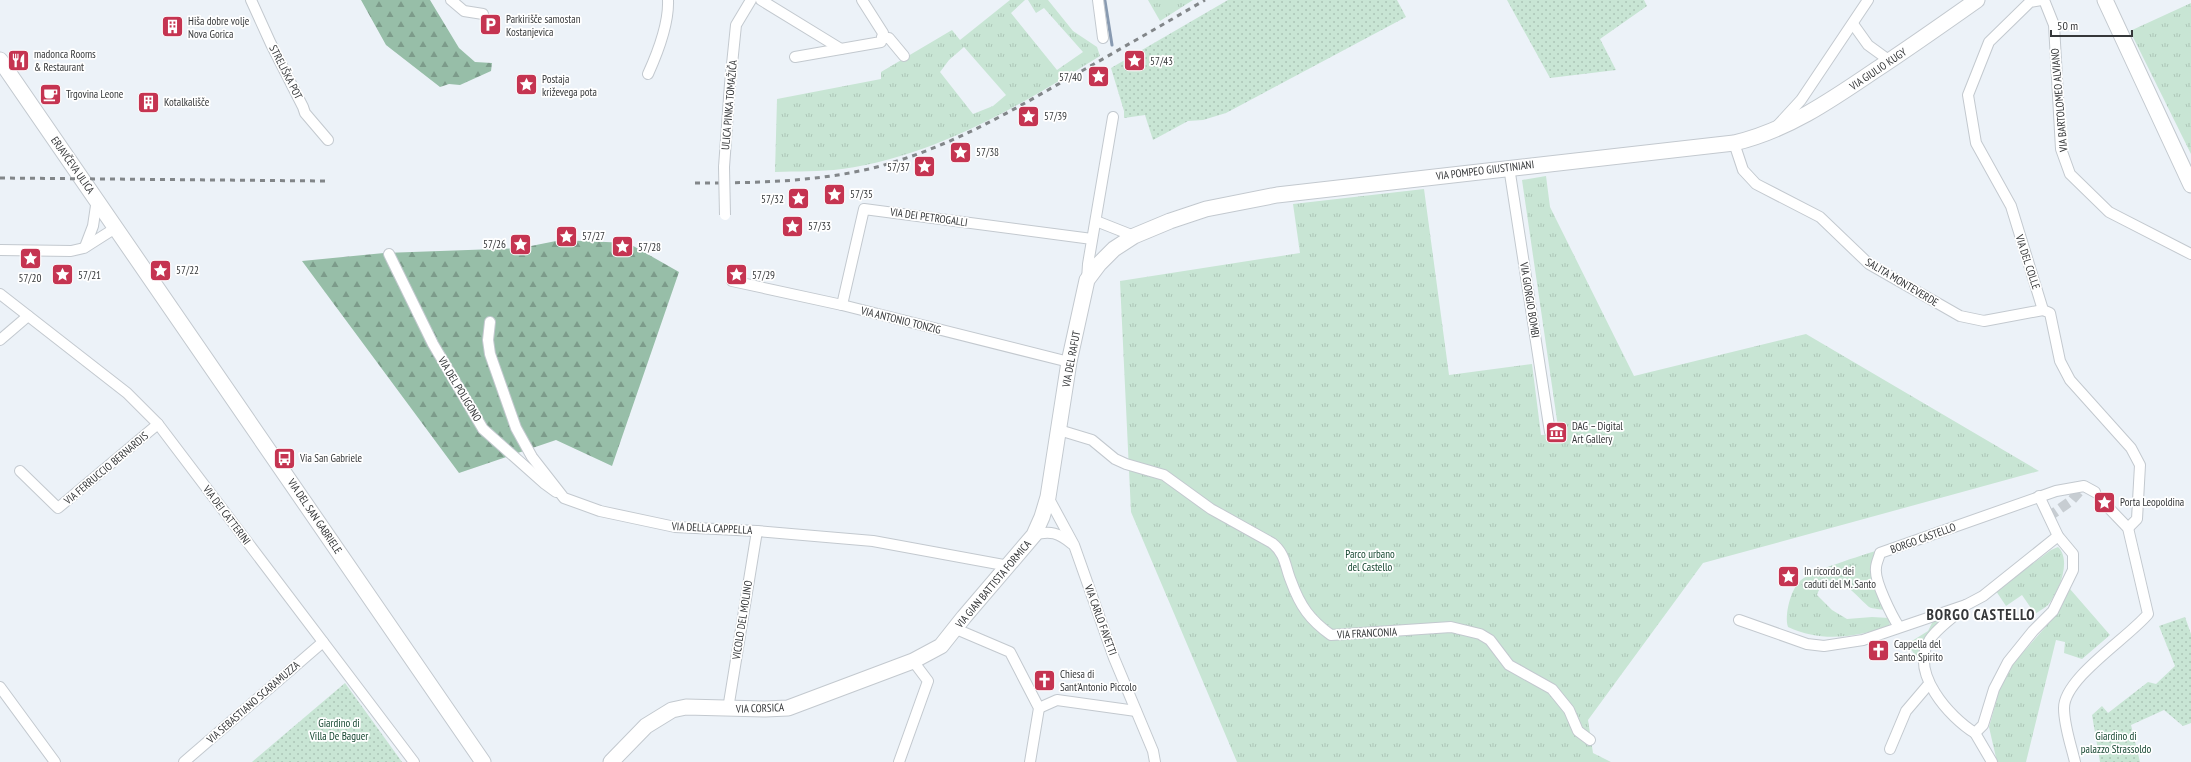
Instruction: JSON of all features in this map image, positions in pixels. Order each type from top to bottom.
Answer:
[{"type":"main road","name":"VIA GIULIO KUGY","points":[[1774,130],[1830,102],[1977,0]]},
{"type":"main road","points":[[2105,0],[2191,185]]},
{"type":"main road","name":"ERJAVČEVA ULICA","points":[[0,60],[146,271]]},
{"type":"main road","name":"VIA POMPEO GIUSTINIANI","points":[[1087,280],[1099,264],[1114,249],[1134,236],[1206,209],[1277,195],[1509,167],[1734,143],[1755,138],[1774,130]]},
{"type":"main road","name":"VIA DEL SAN GABRIELE","points":[[146,271],[483,762]]},
{"type":"main road","name":"VIA DEL RAFUT","points":[[1048,497],[1069,362],[1087,280]]},
{"type":"main road","name":"VIA GIAN BATTISTA FORMICA","points":[[941,646],[1034,535],[1048,497]]},
{"type":"main road","name":"VIA CORSICA","points":[[611,762],[646,726],[672,710],[686,708],[788,708],[912,661],[941,646]]},
{"type":"street","name":"STRELIŠKA POT","points":[[251,0],[305,113],[328,140]]},
{"type":"street","points":[[451,0],[464,11],[483,14]]},
{"type":"street","points":[[648,74],[655,58],[669,11],[668,0]]},
{"type":"street","name":"ULICA PINKA TOMAŽIČA","points":[[725,215],[724,167],[736,25],[751,0]]},
{"type":"street","points":[[761,0],[842,49]]},
{"type":"street","points":[[795,57],[881,42],[883,33],[862,0]]},
{"type":"street","points":[[1098,0],[1103,38]]},
{"type":"street","name":"VIA POMPEO GIUSTINIANI","points":[[1774,130],[1801,100],[1868,0]]},
{"type":"street","name":"VIA DEL COLLE","points":[[2040,0],[2030,2],[1989,42],[1968,95],[1976,143],[2011,206],[2044,310],[2050,312],[2060,361],[2070,380],[2131,448],[2140,465],[2138,519],[2128,528]]},
{"type":"street","name":"VIA BARTOLOMEO ALVIANO","points":[[2044,0],[2054,25],[2061,149],[2070,174],[2109,212],[2191,254]]},
{"type":"street","points":[[1853,24],[1868,46],[1890,61]]},
{"type":"street","points":[[882,38],[889,38],[904,56]]},
{"type":"street","name":"VIA DEL RAFUT","points":[[1087,280],[1092,239],[1113,117]]},
{"type":"street","name":"SALITA MONTEVERDE","points":[[1734,143],[1743,170],[1756,184],[1820,217],[1869,264],[1960,316],[1984,321],[2044,310]]},
{"type":"street","name":"VIA GIORGIO BOMBI","points":[[1509,167],[1550,432]]},
{"type":"street","points":[[84,248],[90,238],[94,226],[97,199]]},
{"type":"street","name":"VIA DEI PETROGALLI","points":[[842,305],[864,209],[1092,239]]},
{"type":"street","points":[[1096,222],[1134,236]]},
{"type":"street","points":[[0,250],[71,251],[84,248],[117,227]]},
{"type":"street","name":"VIA DEL POLIGONO","points":[[389,254],[433,344],[483,429],[545,484],[564,498]]},
{"type":"street","name":"VIA ANTONIO TONZIG","points":[[732,281],[842,305],[1069,362]]},
{"type":"street","name":"VIA DEI CATTERINI","points":[[4,297],[127,393],[158,424],[414,762]]},
{"type":"street","points":[[0,340],[28,316]]},
{"type":"street","points":[[490,322],[488,340],[490,354],[516,428],[532,458],[564,498]]},
{"type":"street","name":"VIA FERRUCCIO BERNARDIS","points":[[20,471],[58,508],[158,424]]},
{"type":"street","name":"VIA FRANCONIA","points":[[1059,430],[1092,440],[1114,459],[1164,475],[1211,509],[1272,543],[1285,559],[1290,580],[1307,615],[1331,635],[1451,627],[1480,634],[1490,640],[1509,665],[1552,689],[1569,710],[1578,731],[1590,740]]},
{"type":"street","name":"BORGO CASTELLO","points":[[1899,627],[1892,615],[1878,581],[1875,569],[1880,553],[2039,496],[2070,487],[2084,486],[2096,492]]},
{"type":"street","points":[[1975,733],[1983,725],[1994,689],[2008,662],[2033,631],[2053,611],[2072,570],[2073,554],[2058,536],[2039,496]]},
{"type":"street","name":"VIA CARLO FAVETTI","points":[[1048,497],[1074,545],[1114,658],[1153,750],[1155,762]]},
{"type":"street","name":"VIA DELLA CAPPELLA","points":[[564,498],[600,511],[675,527],[757,531],[873,541],[1009,566]]},
{"type":"street","points":[[2075,762],[2064,707],[2068,694],[2084,672],[2140,624],[2148,614],[2128,528],[2105,504]]},
{"type":"street","name":"VICOLO DEL MOLINO","points":[[728,709],[757,531]]},
{"type":"street","points":[[1034,535],[1052,532],[1063,536],[1074,545]]},
{"type":"street","points":[[1992,762],[1975,733],[1964,726],[1929,684],[1924,671],[1923,651],[1929,639],[1966,606],[1983,596],[2058,536]]},
{"type":"street","points":[[1739,620],[1786,638],[1807,644],[1824,646],[1863,640],[1966,606]]},
{"type":"street","points":[[956,629],[1010,652],[1038,708],[1030,762]]},
{"type":"street","name":"VIA SEBASTIANO SCARAMUZZA","points":[[184,762],[323,642]]},
{"type":"street","points":[[899,762],[928,681],[912,661]]},
{"type":"street","points":[[1890,750],[1906,712],[1929,684]]},
{"type":"street","points":[[0,687],[56,762]]},
{"type":"street","points":[[1038,708],[1057,700],[1136,711]]},
{"type":"green space","points":[[361,0],[430,0],[459,48],[475,62],[492,63],[491,71],[460,85],[449,84],[440,87],[386,45]]},
{"type":"green space","points":[[1010,0],[1025,0],[1011,13],[1057,70],[1083,52],[1044,8],[1036,13],[1028,0],[1048,0],[1073,31],[1097,47],[1100,56],[1008,110],[977,126],[911,153],[842,169],[775,172],[777,99],[881,79],[881,72],[952,30],[960,40]],"holes":[[[964,47],[1006,95],[993,106],[973,114],[940,72],[949,60]]]},
{"type":"green space","points":[[1148,0],[1193,0],[1160,21]]},
{"type":"green space","points":[[1228,0],[1397,0],[1406,17],[1226,113],[1203,120],[1188,121],[1153,140],[1145,115],[1124,118],[1124,111],[1111,68]]},
{"type":"green space","points":[[1507,0],[1644,0],[1647,6],[1600,39],[1616,70],[1550,78]]},
{"type":"green space","points":[[2191,3],[2191,154],[2130,31]]},
{"type":"green space","name":"Parco urbano del Castello","points":[[1546,176],[1550,207],[1634,376],[1806,334],[2039,471],[1703,563],[1588,720],[1593,753],[1611,762],[1237,762],[1131,512],[1120,281],[1300,253],[1293,204],[1424,189],[1449,375],[1532,364],[1541,435],[1559,434],[1522,180]]},
{"type":"green space","points":[[561,240],[628,243],[679,272],[612,466],[556,440],[459,473],[302,261],[384,253],[521,248]]},
{"type":"green space","points":[[2058,547],[2064,560],[2064,568],[2060,584],[2048,605],[2035,614],[2022,595],[2006,606],[1996,591],[2051,550]]},
{"type":"green space","points":[[1879,550],[1874,559],[1872,575],[1882,595],[1885,610],[1869,607],[1843,584],[1836,581],[1828,581],[1822,585],[1817,595],[1832,610],[1847,619],[1872,617],[1889,618],[1890,626],[1864,633],[1839,637],[1814,635],[1788,627],[1787,616],[1789,602],[1800,581],[1825,568]]},
{"type":"green space","points":[[2070,589],[2110,635],[2082,659],[2064,653],[2065,642],[2056,640],[2026,762],[1997,762],[1989,727],[1999,691],[2012,665],[2056,615]]},
{"type":"green space","points":[[1951,614],[1925,639],[1921,645],[1918,659],[1907,644],[1928,631],[1933,621]]},
{"type":"green space","name":"Giardino di palazzo Strassoldo","points":[[2185,617],[2191,634],[2191,723],[2183,726],[2164,710],[2131,725],[2140,762],[2100,762],[2092,715],[2102,706],[2108,713],[2148,682],[2156,684],[2175,666],[2159,626]]},
{"type":"green space","name":"Giardino di Villa De Baguer","points":[[345,683],[402,762],[252,762]]},
{"type":"waterway","points":[[1105,1],[1112,45]]},
{"type":"tunnel","points":[[2048,517],[2071,501],[2084,486]]},
{"type":"tunnel","points":[[2095,492],[2105,504]]},
{"type":"railway","points":[[695,183],[740,183],[807,179],[851,173],[873,168],[921,153],[944,144],[1011,111],[1205,0]]},
{"type":"railway","points":[[0,178],[325,181]]},
{"type":"place","name":"Parkirišče samostan Kostanjevica","points":[[490,25]]},
{"type":"place","name":"Hiša dobre volje Nova Gorica","points":[[172,27]]},
{"type":"place","name":"madonca Rooms & Restaurant","points":[[19,60]]},
{"type":"place","name":"57/43","points":[[1135,61]]},
{"type":"place","name":"57/40","points":[[1098,77]]},
{"type":"place","name":"Postaja križevega pota","points":[[526,85]]},
{"type":"place","name":"Trgovina Leone","points":[[51,94]]},
{"type":"place","name":"Kotalkališče","points":[[149,102]]},
{"type":"place","name":"57/39","points":[[1028,116]]},
{"type":"place","name":"57/38","points":[[961,152]]},
{"type":"place","name":"57/37","points":[[925,167]]},
{"type":"place","name":"57/35","points":[[834,194]]},
{"type":"place","name":"57/32","points":[[799,199]]},
{"type":"place","name":"57/33","points":[[793,226]]},
{"type":"place","name":"57/27","points":[[567,236]]},
{"type":"place","name":"57/26","points":[[521,244]]},
{"type":"place","name":"57/28","points":[[623,247]]},
{"type":"place","name":"57/20","points":[[30,258]]},
{"type":"place","name":"57/22","points":[[160,270]]},
{"type":"place","name":"57/21","points":[[62,275]]},
{"type":"place","name":"57/29","points":[[736,275]]},
{"type":"place","name":"DAG – Digital Art Gallery","points":[[1556,432]]},
{"type":"place","name":"Via San Gabriele","points":[[285,458]]},
{"type":"place","name":"Porta Leopoldina","points":[[2104,502]]},
{"type":"place","name":"In ricordo dei caduti del M. Santo","points":[[1789,577]]},
{"type":"place","name":"Cappella del Santo Spirito","points":[[1879,650]]},
{"type":"place","name":"Chiesa di Sant'Antonio Piccolo","points":[[1045,680]]},
{"type":"district","name":"BORGO CASTELLO","points":[[1981,615]]}]
